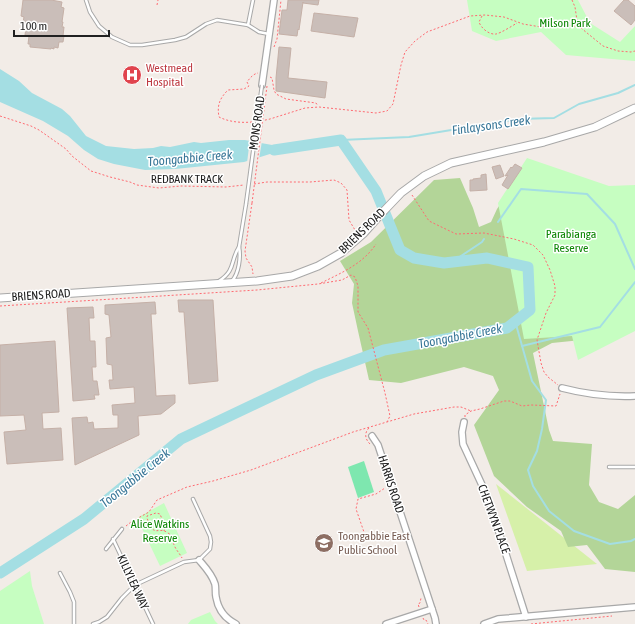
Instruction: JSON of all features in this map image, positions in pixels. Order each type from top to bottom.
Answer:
[{"type":"street","name":"MONS ROAD","points":[[265,86],[264,73],[274,0]]},
{"type":"street","name":"BRIENS ROAD","points":[[0,298],[230,283],[292,276],[318,266],[341,253],[364,233],[401,193],[424,176],[451,164],[544,142],[595,126],[635,108]]},
{"type":"street","points":[[562,388],[574,391],[620,396],[635,396]]},
{"type":"street","name":"CHETWYN PLACE","points":[[464,422],[462,432],[463,444],[488,498],[526,616]]},
{"type":"street","name":"HARRIS ROAD","points":[[372,436],[378,445],[436,624]]},
{"type":"street","points":[[199,560],[208,570],[215,584],[219,608],[223,615],[236,624]]},
{"type":"street","points":[[484,624],[498,620],[526,616],[635,607]]},
{"type":"street","points":[[386,624],[432,608]]},
{"type":"lane","points":[[86,0],[90,12],[99,26],[112,37],[130,45],[142,45],[186,37],[206,24],[217,20],[248,25],[259,32],[269,34]]},
{"type":"lane","points":[[248,25],[253,0]]},
{"type":"lane","name":"MONS ROAD","points":[[230,283],[236,275],[237,270],[240,252],[239,247],[265,86]]},
{"type":"lane","name":"MONS ROAD","points":[[215,284],[229,272],[239,247]]},
{"type":"lane","points":[[609,467],[635,467]]},
{"type":"lane","points":[[93,624],[99,623],[107,617],[122,598],[135,585],[184,562],[199,560],[210,549],[210,536],[193,499]]},
{"type":"lane","name":"KILLYLEA WAY","points":[[106,549],[122,529]]},
{"type":"lane","name":"KILLYLEA WAY","points":[[113,539],[153,624]]},
{"type":"lane","points":[[60,573],[74,602],[74,624]]},
{"type":"path","points":[[157,5],[158,0]]},
{"type":"path","points":[[272,52],[277,39],[281,0]]},
{"type":"path","points":[[572,0],[575,7],[578,27]]},
{"type":"path","points":[[483,15],[479,22],[480,26],[489,33],[496,34],[517,23]]},
{"type":"path","points":[[262,120],[270,120],[305,108],[319,106],[376,113],[387,111],[393,104],[405,52],[414,40],[427,32],[470,16],[483,15],[504,17],[517,23],[541,27],[563,24],[578,27],[603,46],[618,51],[635,51]]},
{"type":"path","points":[[254,121],[228,121],[219,117],[218,108],[222,96],[228,90],[244,89],[249,86],[247,82],[252,76],[264,73]]},
{"type":"path","points":[[269,77],[272,78],[276,94],[286,99],[316,103],[319,106]]},
{"type":"path","points":[[253,275],[252,267],[246,258],[245,251],[265,86],[268,82]]},
{"type":"path","name":"REDBANK TRACK","points":[[0,116],[39,130],[66,149],[72,156],[91,171],[137,185],[159,188],[180,186],[226,187],[247,185]]},
{"type":"path","points":[[253,184],[267,182],[310,182],[334,180],[341,183],[347,190],[349,220],[355,230]]},
{"type":"path","points":[[412,195],[429,221],[456,234],[484,233],[514,239],[533,245],[543,255],[550,270],[554,286],[555,295],[546,313],[537,340],[544,372],[562,388],[556,406],[522,406],[510,401],[504,401],[471,411],[465,415],[464,422]]},
{"type":"path","points":[[318,284],[348,270],[366,256],[376,244]]},
{"type":"path","points":[[0,306],[318,284],[342,280],[351,275],[355,277],[358,286],[358,312],[368,328],[386,393],[390,416],[387,422]]},
{"type":"path","points":[[122,529],[149,512],[157,500],[187,487],[251,470],[374,426],[414,414],[444,408],[461,407],[471,411]]},
{"type":"path","points":[[365,535],[356,509],[358,499],[376,494],[386,488]]},
{"type":"path","points":[[164,531],[166,522],[162,519],[160,514],[156,513],[148,516],[148,521],[153,530],[169,533],[172,537],[174,546],[184,562]]},
{"type":"path","points":[[419,608],[418,604],[420,603],[421,596]]},
{"type":"path","points":[[422,616],[428,624]]},
{"type":"path","points":[[531,624],[613,616]]},
{"type":"green space","name":"Milson Park","points":[[467,0],[578,0],[590,23],[620,42],[635,26],[635,61],[566,55],[541,32],[496,41],[472,31]]},
{"type":"green space","name":"Parabianga Reserve","points":[[527,158],[609,186],[635,185],[635,331],[578,360],[572,336],[524,339],[498,203]]},
{"type":"green space","points":[[460,178],[473,208],[479,227],[491,222],[497,209],[516,180],[611,337],[552,343],[533,353],[549,430],[553,441],[592,444],[589,485],[599,502],[618,509],[635,495],[635,572],[605,569],[587,545],[568,547],[561,531],[527,507],[494,476],[474,425],[499,390],[493,376],[464,367],[401,383],[369,380],[352,303],[354,284],[340,261],[371,242],[434,180]]},
{"type":"green space","points":[[364,461],[374,492],[358,498],[348,467]]},
{"type":"green space","points":[[496,484],[597,564],[527,571]]},
{"type":"green space","name":"Alice Watkins Reserve","points":[[164,503],[187,553],[160,566],[137,518]]},
{"type":"green space","points":[[30,571],[32,586],[44,624],[0,624],[0,591]]},
{"type":"green space","points":[[210,612],[218,624],[188,624],[191,620]]},
{"type":"water","name":"Toongabbie Creek","points":[[0,69],[19,81],[32,93],[62,109],[70,116],[86,136],[106,146],[134,149],[161,146],[170,147],[194,142],[201,143],[245,140],[289,148],[244,162],[175,169],[145,170],[114,164],[98,159],[84,150],[68,136],[43,121],[0,102]]},
{"type":"pier","points":[[250,139],[262,141],[259,159],[247,163]]},
{"type":"building","points":[[23,0],[51,0],[62,2],[61,7],[64,8],[62,27],[64,27],[64,36],[63,42],[59,42],[58,48],[54,47],[54,49],[51,49],[30,47],[30,44],[28,44],[29,36],[25,35],[26,28],[22,27],[24,17],[21,16]]},
{"type":"building","points":[[288,0],[319,0],[318,5],[303,2],[297,36],[279,34],[282,10],[287,10]]},
{"type":"building","points":[[624,0],[628,0],[635,6],[635,20],[631,25],[614,11]]},
{"type":"building","points":[[314,13],[358,18],[354,37],[311,31]]},
{"type":"building","points":[[279,47],[291,48],[288,78],[327,82],[325,98],[276,91]]},
{"type":"building","points":[[515,164],[522,168],[508,189],[502,185],[508,175],[505,176]]},
{"type":"building","points":[[500,165],[504,176],[496,179],[492,167]]},
{"type":"building","points":[[486,174],[487,190],[470,191],[470,180],[481,178],[481,175]]},
{"type":"building","points":[[178,300],[213,300],[218,381],[189,384],[184,312],[179,312]]},
{"type":"building","points":[[155,302],[156,314],[151,314],[156,396],[175,395],[175,403],[161,414],[138,416],[139,435],[75,465],[72,418],[87,417],[88,423],[93,422],[94,429],[118,428],[118,415],[113,415],[112,405],[135,403],[134,387],[110,389],[109,380],[113,380],[112,365],[107,364],[106,338],[111,337],[109,315],[105,314],[105,305]]},
{"type":"building","points":[[93,307],[94,318],[89,318],[90,341],[95,341],[96,367],[92,367],[93,381],[97,381],[99,395],[94,395],[95,399],[73,401],[67,308]]},
{"type":"building","points":[[55,341],[59,412],[42,413],[43,429],[61,428],[63,460],[7,464],[4,432],[26,430],[24,415],[0,416],[0,345]]},
{"type":"waterway","name":"Finlaysons Creek","points":[[341,140],[409,137],[518,119],[554,118],[579,104],[618,93],[635,85]]},
{"type":"waterway","name":"Toongabbie Creek","points":[[0,573],[84,519],[181,439],[316,375],[384,350],[507,328],[530,310],[528,267],[487,258],[444,263],[414,258],[400,250],[376,191],[341,140],[274,150]]},
{"type":"waterway","points":[[498,222],[521,189],[587,194],[615,224],[635,269]]},
{"type":"waterway","points":[[452,262],[482,242],[484,239]]},
{"type":"waterway","points":[[522,346],[600,327],[635,282]]},
{"type":"waterway","points":[[515,321],[532,381],[546,400],[537,451],[528,470],[533,486],[549,511],[574,531],[610,544],[635,539]]},
{"type":"place","name":"Westmead Hospital","points":[[132,75]]},
{"type":"place","name":"Toongabbie East Public School","points":[[324,543]]}]
